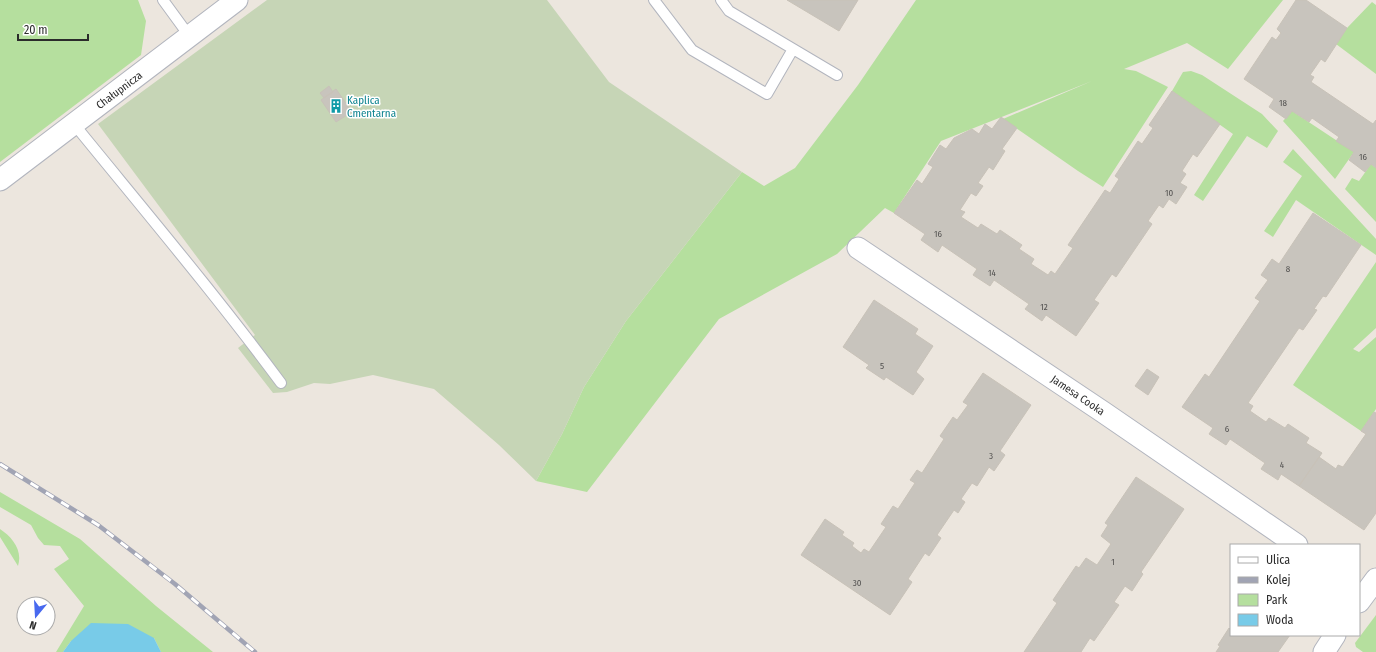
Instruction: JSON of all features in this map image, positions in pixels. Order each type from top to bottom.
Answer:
[{"type":"street","name":"Chałupnicza","points":[[0,180],[237,0]]},
{"type":"street","name":"Jamesa Cooka","points":[[858,248],[1103,412],[1296,544]]},
{"type":"street","points":[[1324,652],[1335,636]]},
{"type":"lane","points":[[163,0],[190,36]]},
{"type":"lane","points":[[654,0],[692,50],[767,94],[793,49]]},
{"type":"lane","points":[[721,0],[729,11],[837,75]]},
{"type":"lane","points":[[74,124],[176,249],[253,346],[280,383]]},
{"type":"green space","points":[[0,0],[138,0],[146,21],[141,55],[0,162]]},
{"type":"green space","points":[[267,0],[547,0],[609,82],[742,172],[626,321],[584,387],[562,434],[536,481],[499,445],[434,389],[373,375],[330,384],[314,383],[287,392],[273,393],[238,348],[255,335],[98,124]]},
{"type":"green space","points":[[916,0],[1283,0],[1228,69],[1187,43],[1124,69],[1136,71],[1168,87],[1103,187],[1003,119],[1092,81],[941,141],[894,213],[885,208],[837,254],[719,319],[587,492],[536,481],[562,434],[584,387],[626,321],[742,172],[764,186],[795,168],[858,85]]},
{"type":"green space","points":[[1372,2],[1376,5],[1376,74],[1336,44],[1347,28]]},
{"type":"green space","points":[[1191,71],[1202,75],[1262,114],[1278,131],[1267,148],[1247,136],[1203,201],[1194,195],[1233,134],[1172,91],[1183,72]]},
{"type":"green space","points":[[1292,111],[1354,152],[1335,179],[1283,121]]},
{"type":"green space","points":[[1293,149],[1376,239],[1376,255],[1296,200],[1273,237],[1264,231],[1302,176],[1283,162]]},
{"type":"green space","points":[[1371,164],[1376,168],[1376,222],[1345,189],[1352,178],[1359,181]]},
{"type":"green space","points":[[1376,262],[1376,328],[1353,349],[1359,352],[1376,337],[1376,409],[1361,431],[1293,385]]},
{"type":"green space","points":[[0,492],[80,539],[156,606],[213,652],[161,652],[154,638],[71,641],[63,652],[56,652],[84,606],[54,569],[69,559],[60,546],[44,545],[38,538],[31,525],[0,507]]},
{"type":"green space","points":[[0,529],[9,536],[18,549],[18,566],[0,537]]},
{"type":"green space","points":[[1376,615],[1376,652],[1363,652],[1356,647],[1355,643]]},
{"type":"water","points":[[91,623],[128,624],[154,638],[161,652],[63,652],[71,641]]},
{"type":"building","points":[[787,0],[858,0],[839,31]]},
{"type":"building","points":[[1296,0],[1306,0],[1347,28],[1325,62],[1321,59],[1310,75],[1314,77],[1311,82],[1373,124],[1376,120],[1376,168],[1371,164],[1365,172],[1349,160],[1354,152],[1336,141],[1339,137],[1312,118],[1309,122],[1292,111],[1286,119],[1269,107],[1274,99],[1244,79],[1272,37],[1276,40],[1281,33],[1277,29]]},
{"type":"building","points":[[329,86],[333,92],[324,98],[320,93]]},
{"type":"building","name":"Kaplica Cmentarna","points":[[336,89],[352,112],[336,122],[321,100]]},
{"type":"building","points":[[1172,91],[1220,124],[1197,157],[1193,154],[1182,171],[1186,174],[1180,183],[1187,187],[1176,204],[1169,199],[1163,208],[1159,205],[1148,221],[1152,224],[1116,277],[1112,274],[1094,300],[1099,303],[1076,336],[1046,315],[1042,321],[1025,309],[1029,304],[994,280],[990,286],[973,275],[977,269],[942,245],[938,252],[921,240],[925,234],[894,213],[917,180],[922,184],[933,167],[928,164],[940,145],[946,149],[954,138],[972,129],[979,134],[985,124],[992,129],[1001,117],[1017,128],[1002,149],[1005,151],[993,170],[989,167],[978,183],[983,186],[976,196],[971,193],[960,210],[965,212],[961,217],[978,228],[981,224],[997,234],[1000,230],[1022,245],[1019,249],[1034,259],[1031,264],[1048,275],[1051,271],[1055,274],[1073,248],[1068,245],[1105,190],[1110,193],[1119,179],[1115,176],[1138,141],[1142,144],[1153,128],[1149,125]]},
{"type":"building","points":[[1313,213],[1361,245],[1326,297],[1323,296],[1314,309],[1317,310],[1303,330],[1299,328],[1248,403],[1253,406],[1250,411],[1266,422],[1269,418],[1285,428],[1288,424],[1309,438],[1306,443],[1322,453],[1299,486],[1281,474],[1278,480],[1261,469],[1265,463],[1230,439],[1226,445],[1209,434],[1213,428],[1182,407],[1205,374],[1209,377],[1260,301],[1255,298],[1268,280],[1261,275],[1272,259],[1279,264]]},
{"type":"building","points":[[874,300],[918,329],[915,334],[933,346],[916,372],[924,379],[913,395],[886,377],[884,380],[866,368],[869,365],[843,347]]},
{"type":"building","points":[[1147,369],[1159,377],[1148,395],[1135,386]]},
{"type":"building","points":[[983,373],[1031,405],[1000,451],[1005,455],[994,471],[989,467],[977,486],[972,483],[961,499],[965,502],[958,513],[954,510],[937,535],[941,538],[929,556],[925,553],[908,579],[912,582],[890,615],[801,555],[825,519],[844,532],[842,535],[854,543],[852,546],[861,553],[864,549],[869,552],[886,527],[881,524],[893,506],[898,509],[915,483],[910,480],[917,470],[922,473],[944,439],[940,436],[953,417],[957,420],[968,405],[963,402]]},
{"type":"building","points":[[1374,412],[1376,413],[1376,513],[1364,530],[1299,486],[1319,457],[1336,469],[1338,465],[1343,467],[1366,434],[1361,431]]},
{"type":"building","points":[[1136,477],[1184,509],[1141,572],[1143,574],[1132,591],[1125,586],[1114,602],[1119,605],[1094,641],[1090,638],[1081,652],[1024,652],[1057,603],[1053,600],[1076,566],[1079,568],[1086,558],[1097,565],[1111,544],[1101,536],[1108,525],[1105,523]]},
{"type":"building","points":[[1229,628],[1230,636],[1289,636],[1278,652],[1216,652],[1220,646],[1218,645]]},
{"type":"railway","points":[[0,464],[98,525],[175,584],[255,652]]},
{"type":"place","name":"Kaplica Cmentarna","points":[[336,106]]}]
